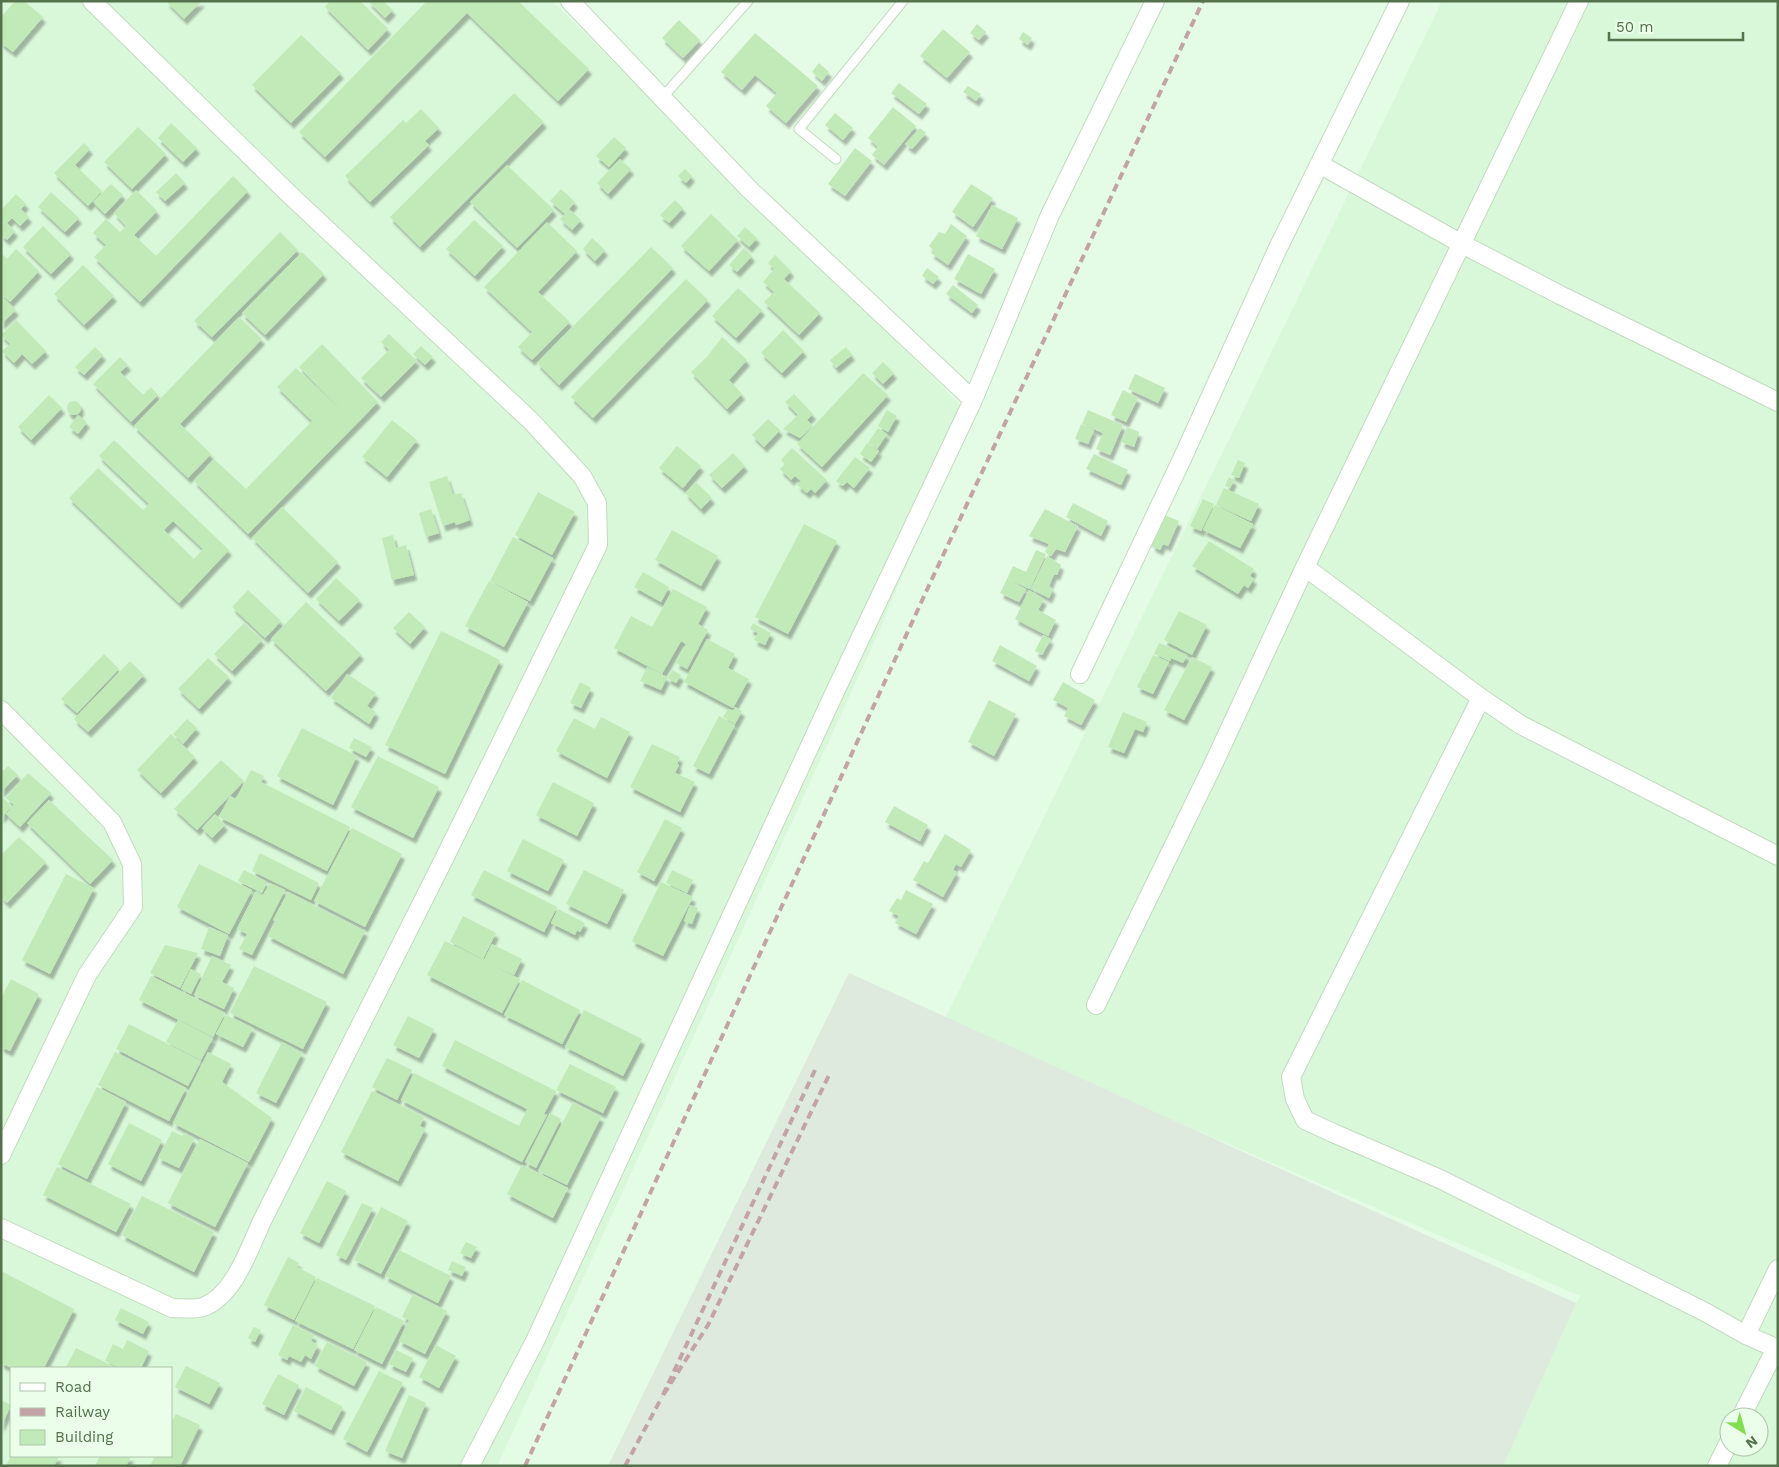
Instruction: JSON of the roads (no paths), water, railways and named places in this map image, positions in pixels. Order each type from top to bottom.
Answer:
[{"type":"street","points":[[1,1228],[172,1308],[202,1308],[221,1297],[237,1274],[598,546],[597,503],[582,476],[531,421],[289,194],[92,1]]},
{"type":"street","points":[[570,1],[749,189],[973,400]]},
{"type":"street","points":[[470,1466],[535,1341],[837,686],[973,400],[1050,216],[1155,1]]},
{"type":"street","points":[[1080,674],[1182,459],[1278,248],[1400,1]]},
{"type":"street","points":[[1096,1005],[1212,768],[1305,567],[1579,1]]},
{"type":"street","points":[[1319,164],[1462,244],[1560,295],[1778,402]]},
{"type":"street","points":[[1305,567],[1481,698],[1521,725],[1778,856]]},
{"type":"street","points":[[1481,698],[1291,1077],[1295,1098],[1305,1120],[1440,1179],[1705,1312],[1746,1335],[1777,1348],[1746,1407]]},
{"type":"street","points":[[1,710],[112,822],[132,864],[133,907],[87,975],[1,1155]]},
{"type":"street","points":[[1746,1335],[1778,1269]]},
{"type":"lane","points":[[662,98],[748,1]]},
{"type":"lane","points":[[836,159],[799,129],[903,1]]},
{"type":"railway","points":[[525,1466],[931,581],[1203,1]]},
{"type":"railway","points":[[815,1070],[662,1397],[708,1325],[829,1075]]},
{"type":"railway","points":[[625,1466],[662,1397]]}]
